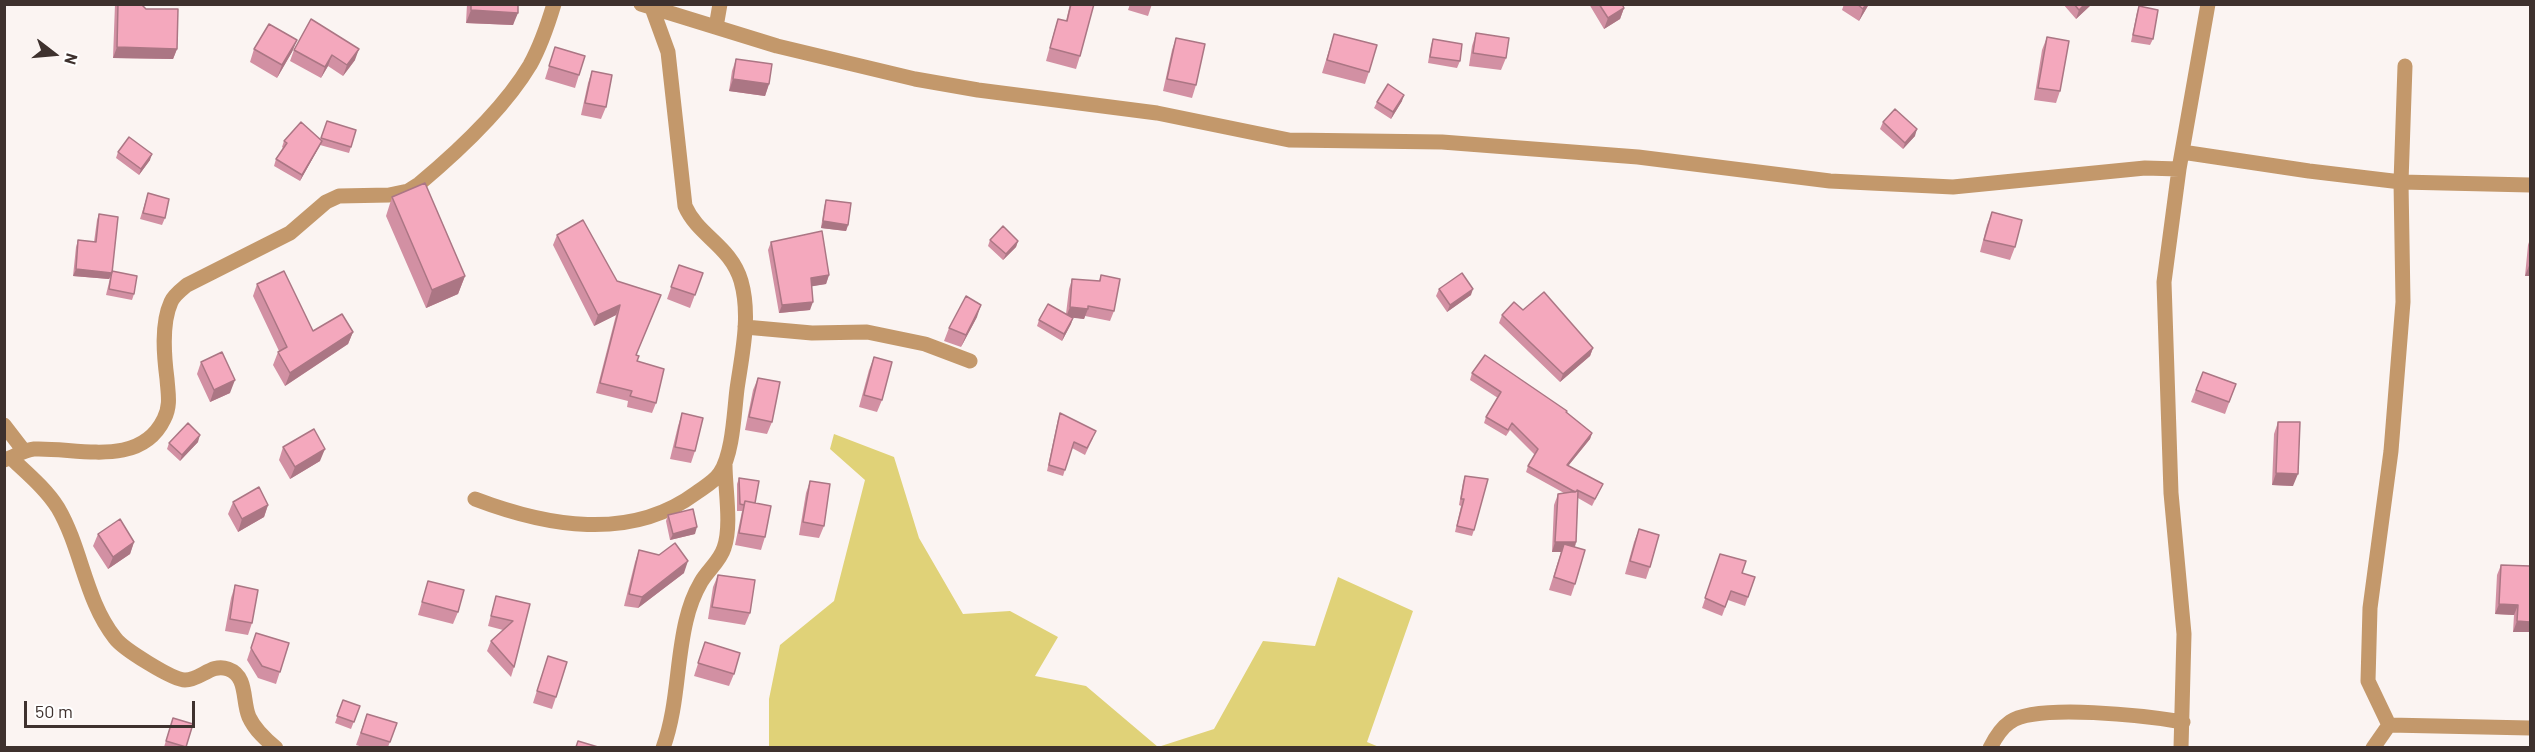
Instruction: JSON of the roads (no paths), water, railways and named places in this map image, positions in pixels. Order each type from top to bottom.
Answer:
[{"type":"street","points":[[13,456],[35,449],[102,453],[145,441],[156,433],[168,411],[165,326],[171,302],[176,294],[187,285],[290,233],[326,202],[339,196],[389,195],[408,191],[419,184],[491,115],[519,83],[531,62],[554,4]]},
{"type":"street","points":[[716,27],[720,4]]},
{"type":"street","points":[[2181,747],[2184,634],[2171,493],[2164,282],[2179,170],[2208,4]]},
{"type":"street","points":[[647,6],[777,46],[915,79],[978,90],[1157,114],[1244,133],[1289,140],[1442,142],[1638,157],[1830,181],[1953,187],[2145,168],[2179,170]]},
{"type":"street","points":[[647,6],[669,60],[685,206],[694,223],[726,252],[739,274],[745,299],[745,327],[724,465],[727,528],[725,546],[701,582],[687,616],[682,638],[674,706],[663,747]]},
{"type":"street","points":[[2389,724],[2368,681],[2369,619],[2391,451],[2403,302],[2401,182],[2405,66]]},
{"type":"street","points":[[2182,152],[2401,182],[2530,185]]},
{"type":"street","points":[[745,327],[812,333],[867,332],[915,342],[970,361]]},
{"type":"street","points":[[4,425],[13,456],[58,508],[91,595],[116,639],[138,657],[179,679],[191,679],[205,671],[219,668],[237,674],[242,680],[249,718],[261,735],[276,747]]},
{"type":"street","points":[[475,499],[550,522],[588,526],[617,524],[665,511],[686,501],[714,481],[724,465]]},
{"type":"street","points":[[1990,747],[1998,733],[2010,722],[2025,715],[2050,712],[2143,716],[2183,722]]},
{"type":"street","points":[[2389,724],[2530,728]]},
{"type":"street","points":[[2373,747],[2389,724]]}]
